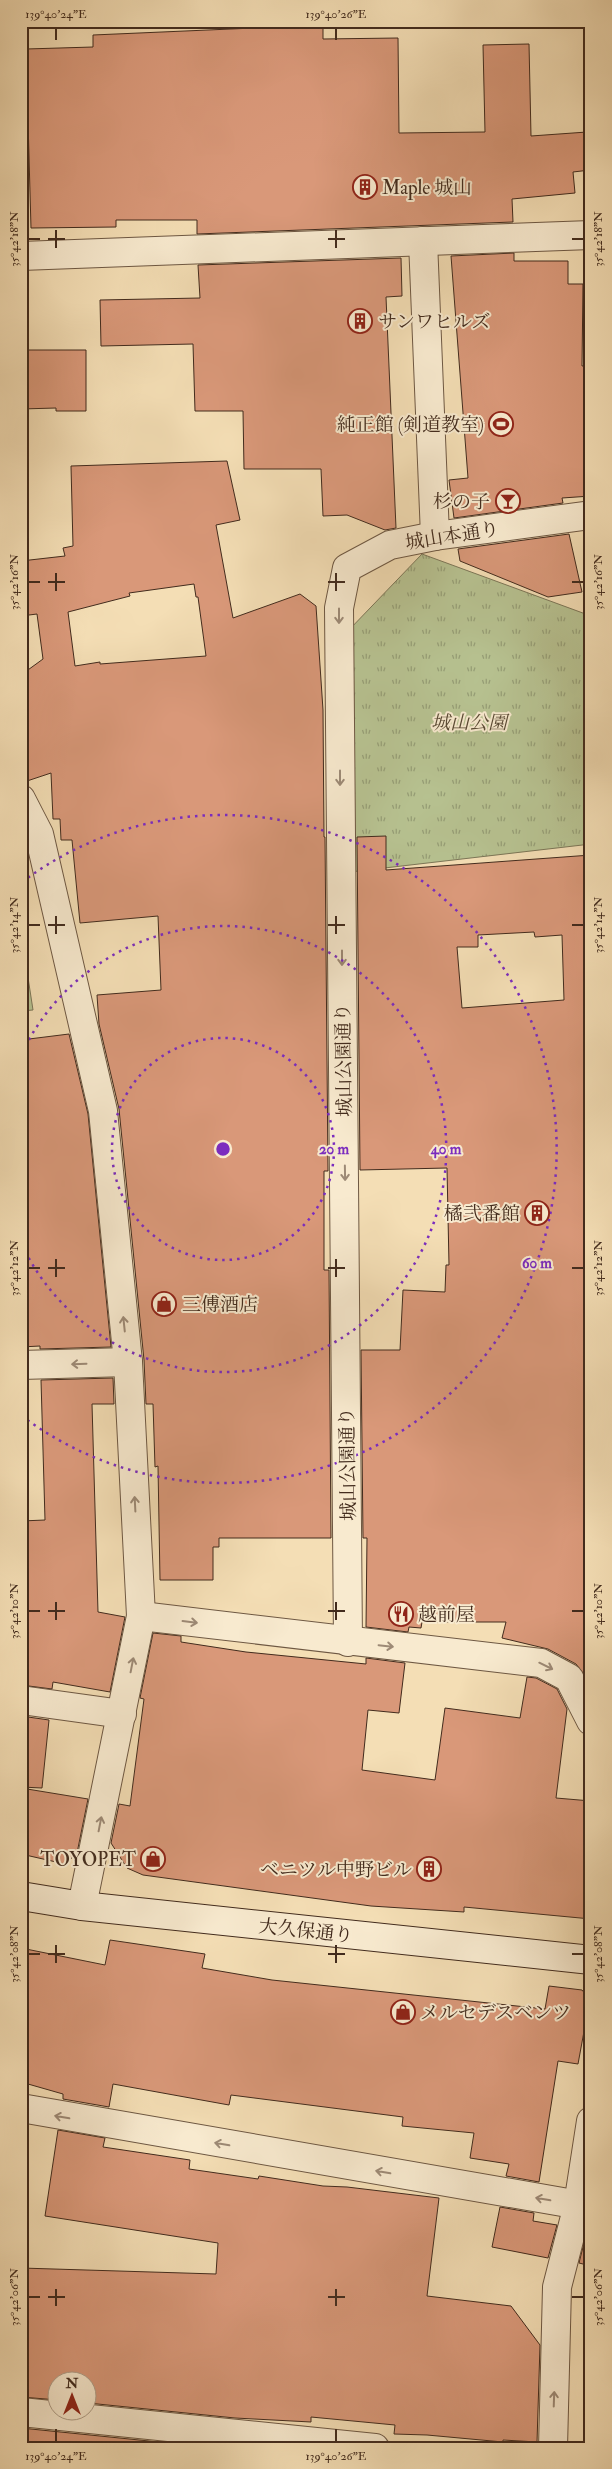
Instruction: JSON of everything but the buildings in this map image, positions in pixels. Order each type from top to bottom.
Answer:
[{"type":"street","points":[[21,256],[591,235]]},
{"type":"street","points":[[424,241],[434,536]]},
{"type":"street","name":"城山本通り","points":[[347,568],[390,545],[434,536],[591,515]]},
{"type":"street","name":"城山公園通り","points":[[347,568],[339,618],[348,1642]]},
{"type":"street","points":[[21,799],[39,834],[103,1111],[128,1362],[141,1616],[82,1906]]},
{"type":"street","points":[[21,1365],[128,1362]]},
{"type":"street","points":[[141,1616],[348,1642],[541,1663],[568,1678],[591,1720]]},
{"type":"street","points":[[21,1700],[122,1714]]},
{"type":"street","name":"大久保通り","points":[[21,1896],[82,1906],[591,1960]]},
{"type":"street","points":[[21,2108],[584,2206]]},
{"type":"street","points":[[553,2448],[557,2287],[584,2206],[591,2121]]},
{"type":"street","points":[[21,2412],[374,2448]]},
{"type":"green space","name":"城山公園","points":[[422,554],[591,616],[591,844],[350,872],[347,632]]},
{"type":"green space","points":[[21,932],[33,1010],[21,1011]]},
{"type":"place","name":"Maple 城山","points":[[365,187]]},
{"type":"place","name":"サンワヒルズ","points":[[360,321]]},
{"type":"place","name":"純正館 (剣道教室)","points":[[501,424]]},
{"type":"place","name":"杉の子","points":[[508,501]]},
{"type":"place","name":"橘弐番館","points":[[537,1213]]},
{"type":"place","name":"三傅酒店","points":[[164,1304]]},
{"type":"place","name":"越前屋","points":[[401,1614]]},
{"type":"place","name":"TOYOPET","points":[[153,1859]]},
{"type":"place","name":"ベニツル中野ビル","points":[[429,1869]]},
{"type":"place","name":"メルセデスベンツ","points":[[403,2012]]}]
